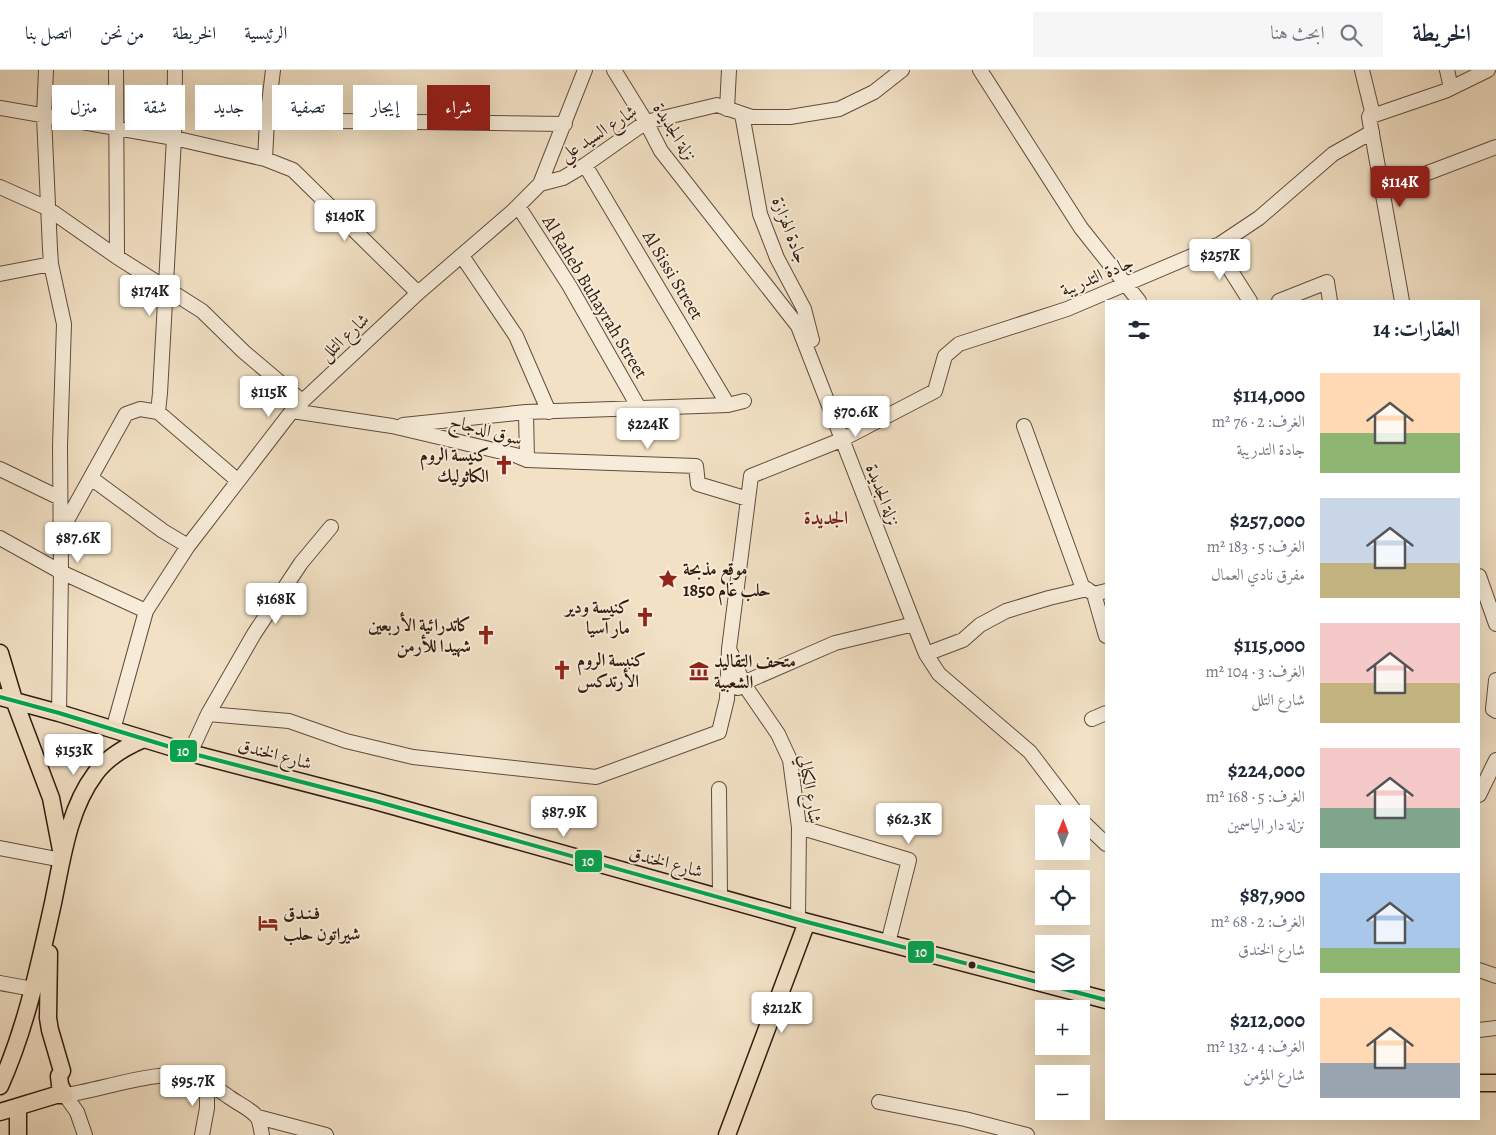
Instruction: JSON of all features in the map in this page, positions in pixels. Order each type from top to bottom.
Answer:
[{"type":"main road","points":[[0,653],[7,698],[51,798],[60,839],[62,860]]},
{"type":"main road","name":"شارع الخندق","points":[[7,698],[190,753],[375,801],[720,898],[1105,1000]]},
{"type":"main road","points":[[0,1086],[15,1050],[33,989],[62,860],[76,810],[87,785],[95,773],[117,752],[144,739]]},
{"type":"main road","points":[[0,1112],[65,1095],[60,1085],[59,1076],[62,1071],[48,1018],[51,910]]},
{"type":"main road","points":[[727,1135],[802,920]]},
{"type":"main road","points":[[1480,1083],[1496,1083]]},
{"type":"main road","points":[[18,1107],[18,1135]]},
{"type":"street","points":[[46,70],[44,116],[47,208],[51,264],[64,324],[60,446],[59,713]]},
{"type":"street","points":[[116,70],[117,257]]},
{"type":"street","points":[[158,412],[174,138],[175,70]]},
{"type":"street","points":[[265,159],[273,70]]},
{"type":"street","name":"شارع التلل","points":[[112,730],[146,611],[188,546],[237,480],[297,406],[418,293],[518,206],[540,184],[584,70]]},
{"type":"street","name":"نزلة الجديدة","points":[[614,70],[646,122],[661,151],[798,326],[926,654],[939,674],[1030,752],[1070,805]]},
{"type":"street","points":[[727,108],[729,70]]},
{"type":"street","name":"شارع السيد علي","points":[[540,184],[563,178],[585,165],[646,122],[717,105],[752,117],[790,117],[839,109],[874,92],[902,70]]},
{"type":"street","points":[[980,70],[1081,228],[1138,300]]},
{"type":"street","points":[[1362,70],[1402,300]]},
{"type":"street","points":[[1447,70],[1451,88]]},
{"type":"street","points":[[1370,114],[1451,88],[1488,70]]},
{"type":"street","points":[[0,108],[174,138],[265,159],[293,170],[418,293]]},
{"type":"street","name":"جادة الهزازة","points":[[742,114],[760,214],[778,258],[804,309],[812,344],[810,357]]},
{"type":"street","points":[[267,120],[564,124]]},
{"type":"street","name":"جادة التدريبة","points":[[748,499],[751,476],[841,440],[935,392],[945,356],[959,344],[1067,309],[1215,246],[1259,218],[1332,154],[1372,132]]},
{"type":"street","points":[[1381,186],[1409,180],[1496,147]]},
{"type":"street","name":"Al Sissi Street","points":[[585,165],[728,405]]},
{"type":"street","points":[[0,187],[47,208],[117,257],[202,311],[297,406]]},
{"type":"street","name":"Al Raheb Buhayrah Street","points":[[518,206],[569,285],[639,408]]},
{"type":"street","points":[[1215,246],[1249,300]]},
{"type":"street","points":[[462,256],[516,336],[549,412]]},
{"type":"street","points":[[0,274],[51,264]]},
{"type":"street","points":[[1282,300],[1327,282],[1330,300]]},
{"type":"street","name":"سوق الدجاج","points":[[297,406],[392,426],[515,455],[527,460],[526,412],[728,405],[744,401]]},
{"type":"street","points":[[61,532],[126,414],[140,409],[158,412],[237,480]]},
{"type":"street","points":[[392,426],[526,412]]},
{"type":"street","points":[[1024,426],[1082,586],[1096,592]]},
{"type":"street","points":[[208,714],[289,721],[346,741],[413,757],[596,777],[719,732],[727,699],[729,649],[748,499],[698,484],[696,466],[527,460]]},
{"type":"street","points":[[0,469],[60,498]]},
{"type":"street","points":[[91,478],[163,531],[188,546]]},
{"type":"street","points":[[190,753],[208,714],[254,634],[301,563],[332,527]]},
{"type":"street","points":[[0,538],[61,572],[146,611]]},
{"type":"street","points":[[1484,585],[1496,624]]},
{"type":"street","points":[[1096,592],[1105,632]]},
{"type":"street","points":[[926,654],[963,640],[980,625],[1006,611],[1049,598],[1096,592]]},
{"type":"street","points":[[727,699],[743,683],[835,643],[914,624]]},
{"type":"street","name":"شارع الكيالي","points":[[729,649],[743,683],[778,734],[790,760],[799,827],[802,920]]},
{"type":"street","points":[[1496,680],[1493,709],[1496,711]]},
{"type":"street","points":[[1092,719],[1105,713]]},
{"type":"street","points":[[1480,793],[1496,760]]},
{"type":"street","points":[[719,789],[720,898]]},
{"type":"street","points":[[799,827],[909,860],[888,943]]},
{"type":"street","points":[[1090,829],[1105,843]]},
{"type":"street","points":[[0,848],[62,860]]},
{"type":"street","points":[[1480,970],[1496,976]]},
{"type":"street","points":[[0,983],[33,989]]},
{"type":"street","points":[[1480,1030],[1496,1028]]},
{"type":"street","points":[[84,1135],[77,1112],[65,1095],[87,1092],[158,1075],[186,1075],[197,1078],[207,1082],[258,1117],[326,1135]]},
{"type":"street","points":[[202,1135],[207,1108],[207,1082]]},
{"type":"street","points":[[879,1102],[965,1119],[1027,1135]]},
{"type":"street","points":[[258,1117],[262,1135]]},
{"type":"transit line","name":"10","points":[[0,697],[190,753],[375,801],[807,922],[1105,1000]]},
{"type":"place","name":"كنيسة الروم الكاثوليك","points":[[504,465]]},
{"type":"place","name":"موقع مذبحة حلب عام 1850","points":[[668,579]]},
{"type":"place","name":"كنيسة ودير مار آسيا","points":[[645,617]]},
{"type":"place","name":"كاتدرائية الأربعين شهيدا للأرمن","points":[[486,635]]},
{"type":"place","name":"كنيسة الروم الأرتدكس","points":[[562,670]]},
{"type":"place","name":"متحف التقاليد الشعبية","points":[[699,671]]},
{"type":"place","name":"فـنـدق شيراتون حلب","points":[[268,923]]},
{"type":"district","name":"الجديدة","points":[[826,518]]}]
